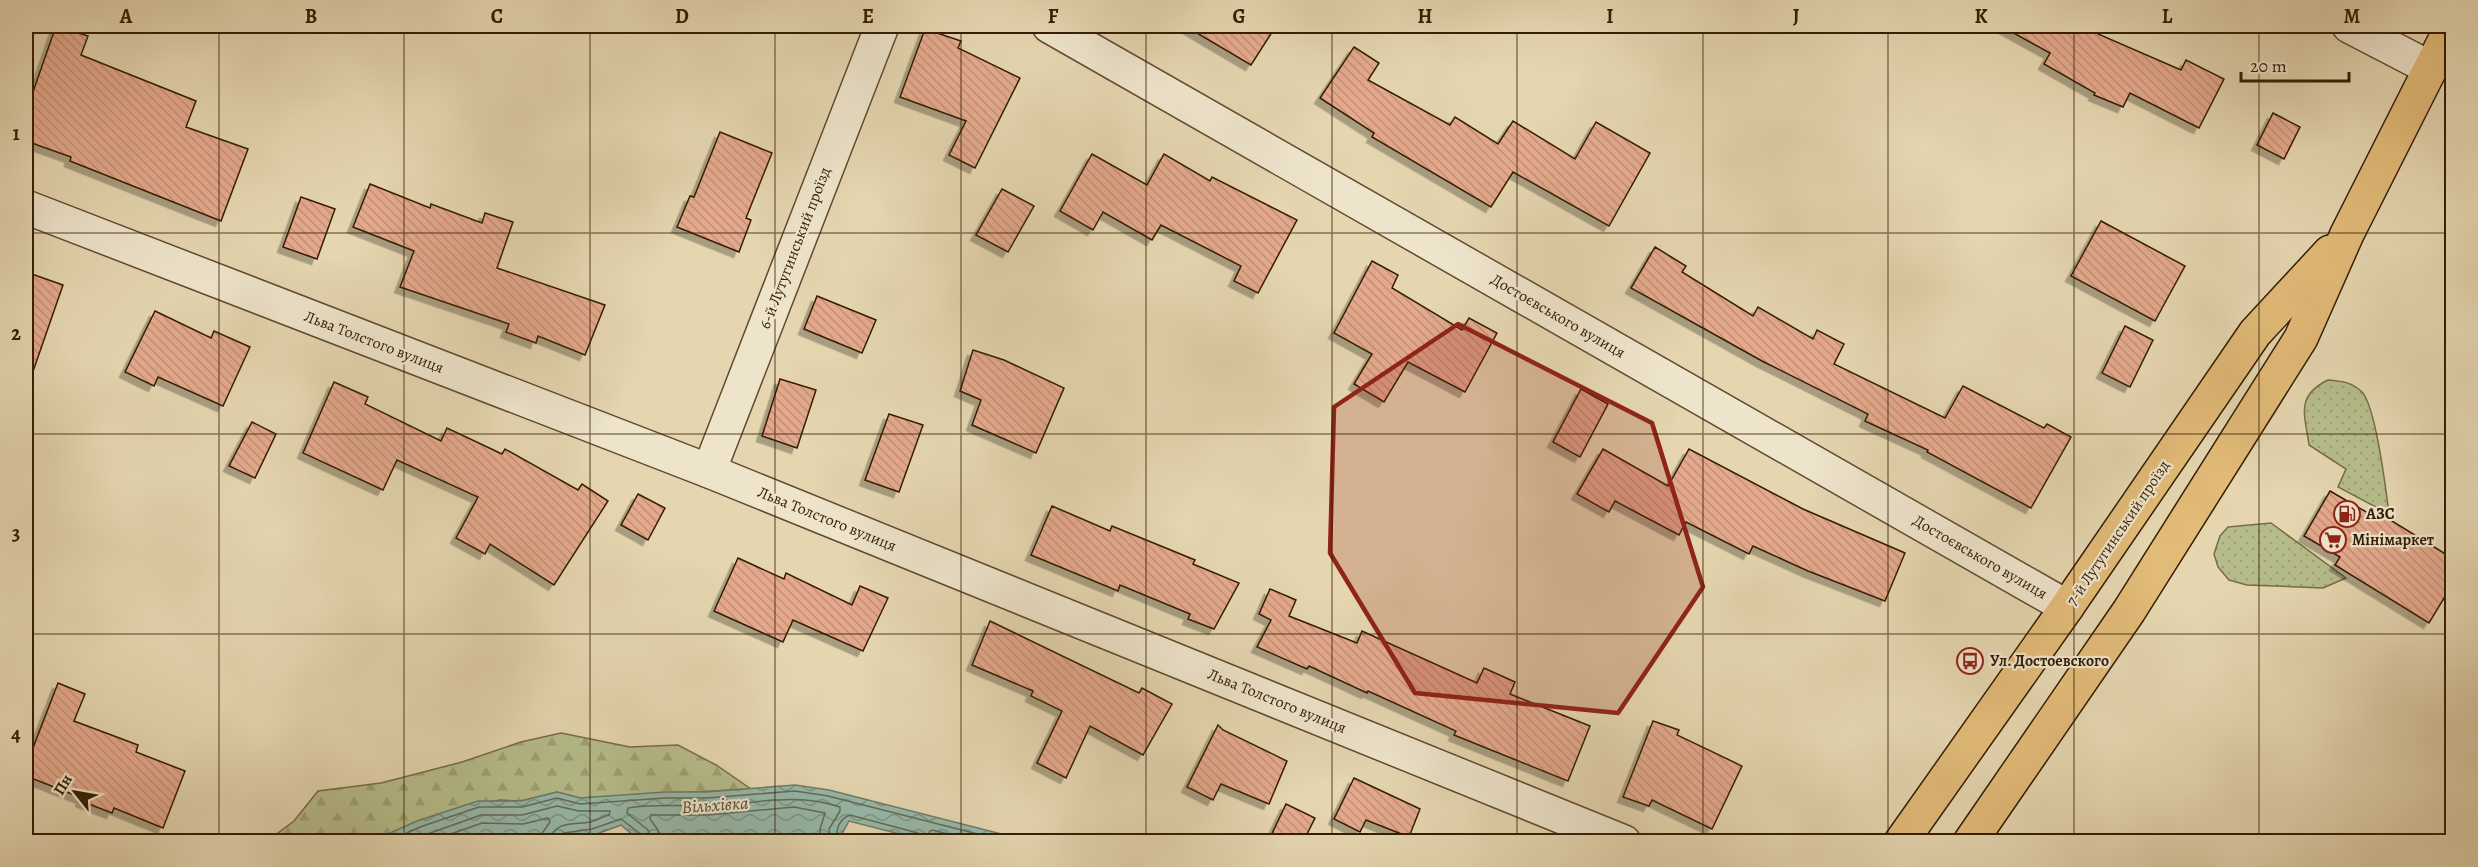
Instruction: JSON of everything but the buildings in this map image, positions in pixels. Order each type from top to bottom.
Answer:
[{"type":"main road","name":"7-й Лутугинський проїзд","points":[[1970,842],[2129,611],[2301,338],[2347,234],[2452,26]]},
{"type":"main road","name":"7-й Лутугинський проїзд","points":[[1901,842],[2067,607],[2255,333],[2347,234]]},
{"type":"street","name":"6-й Лутугинський проїзд","points":[[709,471],[882,26]]},
{"type":"street","name":"Достоєвського вулиця","points":[[1049,26],[2067,607]]},
{"type":"street","points":[[2349,26],[2430,69]]},
{"type":"street","name":"Льва Толстого вулиця","points":[[26,207],[709,471],[1624,842]]},
{"type":"highlighted area","points":[[1458,324],[1652,423],[1703,587],[1618,713],[1415,693],[1330,553],[1334,407]]},
{"type":"green space","points":[[2328,380],[2354,386],[2362,392],[2367,401],[2380,450],[2389,514],[2338,487],[2346,469],[2309,445],[2305,415],[2306,400],[2318,386]]},
{"type":"green space","points":[[2271,523],[2346,578],[2323,588],[2247,585],[2229,580],[2218,567],[2214,554],[2220,536],[2228,527]]},
{"type":"green space","points":[[561,733],[630,747],[678,745],[716,765],[751,789],[580,798],[557,792],[521,801],[499,800],[372,841],[266,842],[294,821],[318,791],[381,783],[462,762],[521,742]]},
{"type":"water","name":"Вільхівка","points":[[795,785],[829,790],[1029,841],[927,841],[849,821],[842,834],[847,842],[640,841],[621,825],[594,835],[538,841],[372,841],[417,821],[478,801],[521,801],[557,792],[580,798]]},
{"type":"place","name":"АЗС","points":[[2347,514]]},
{"type":"place","name":"Мінімаркет","points":[[2333,540]]},
{"type":"place","name":"Ул. Достоевского","points":[[1970,661]]}]
